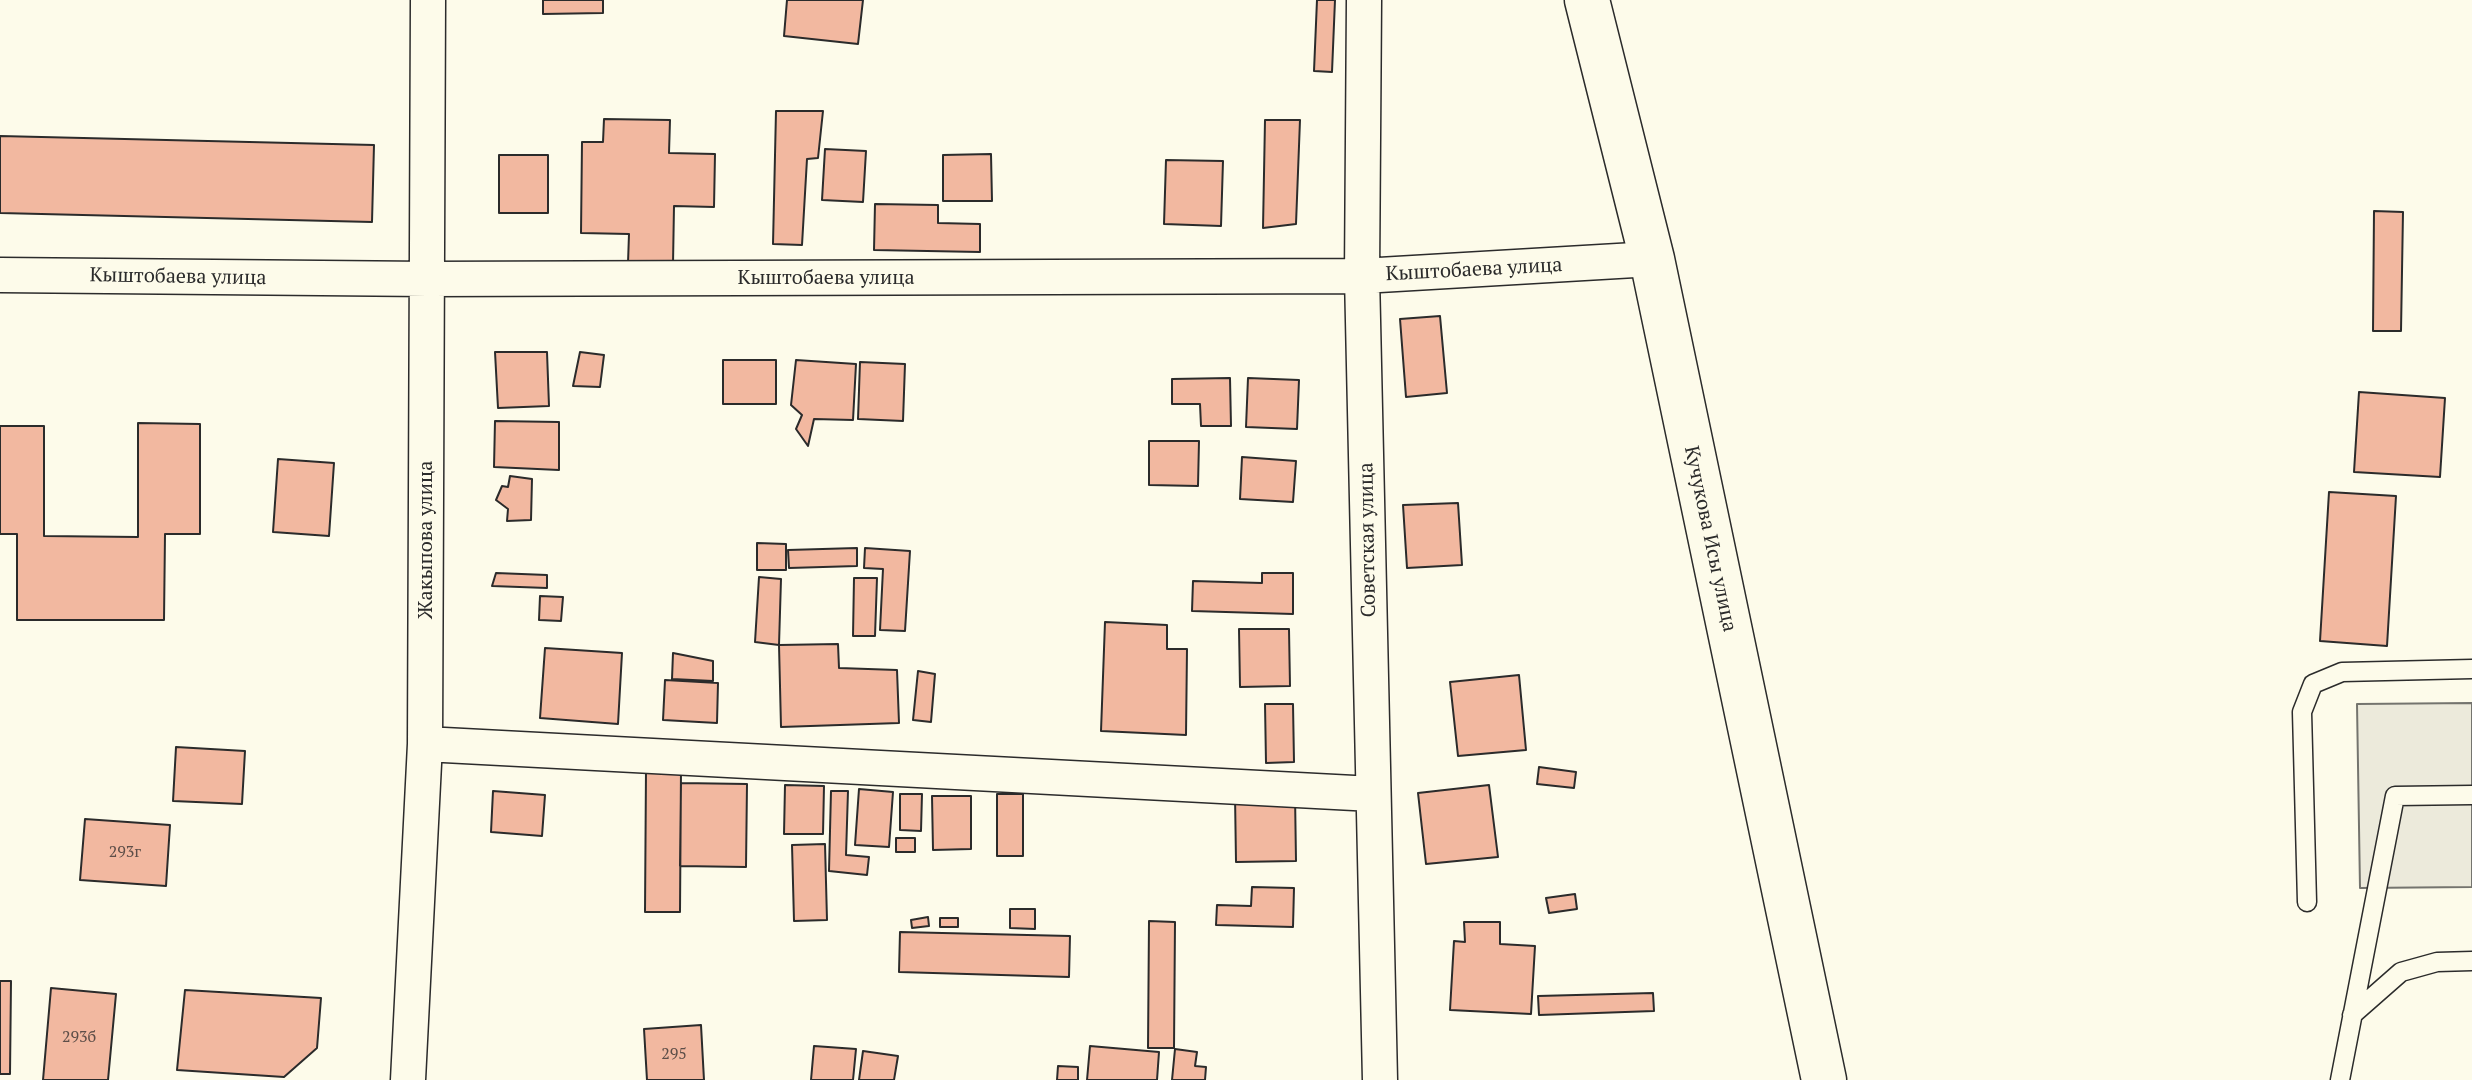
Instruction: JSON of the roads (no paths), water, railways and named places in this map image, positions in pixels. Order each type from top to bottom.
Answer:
[{"type":"main road","name":"Кучукова Исы улица","points":[[1587,0],[1652,259],[1824,1080]]},
{"type":"street","name":"Жакыпова улица","points":[[408,1080],[425,744],[428,0]]},
{"type":"street","name":"Советская улица","points":[[1364,0],[1362,276],[1380,1080]]},
{"type":"street","name":"Кыштобаева улица","points":[[0,275],[428,279],[1362,276],[1652,259]]},
{"type":"street","points":[[425,744],[1373,794]]},
{"type":"lane","points":[[2307,902],[2302,712],[2313,684],[2342,672],[2472,669]]},
{"type":"lane","points":[[2340,1080],[2395,796],[2472,795]]},
{"type":"lane","points":[[2352,1015],[2401,972],[2437,962],[2472,961]]}]
